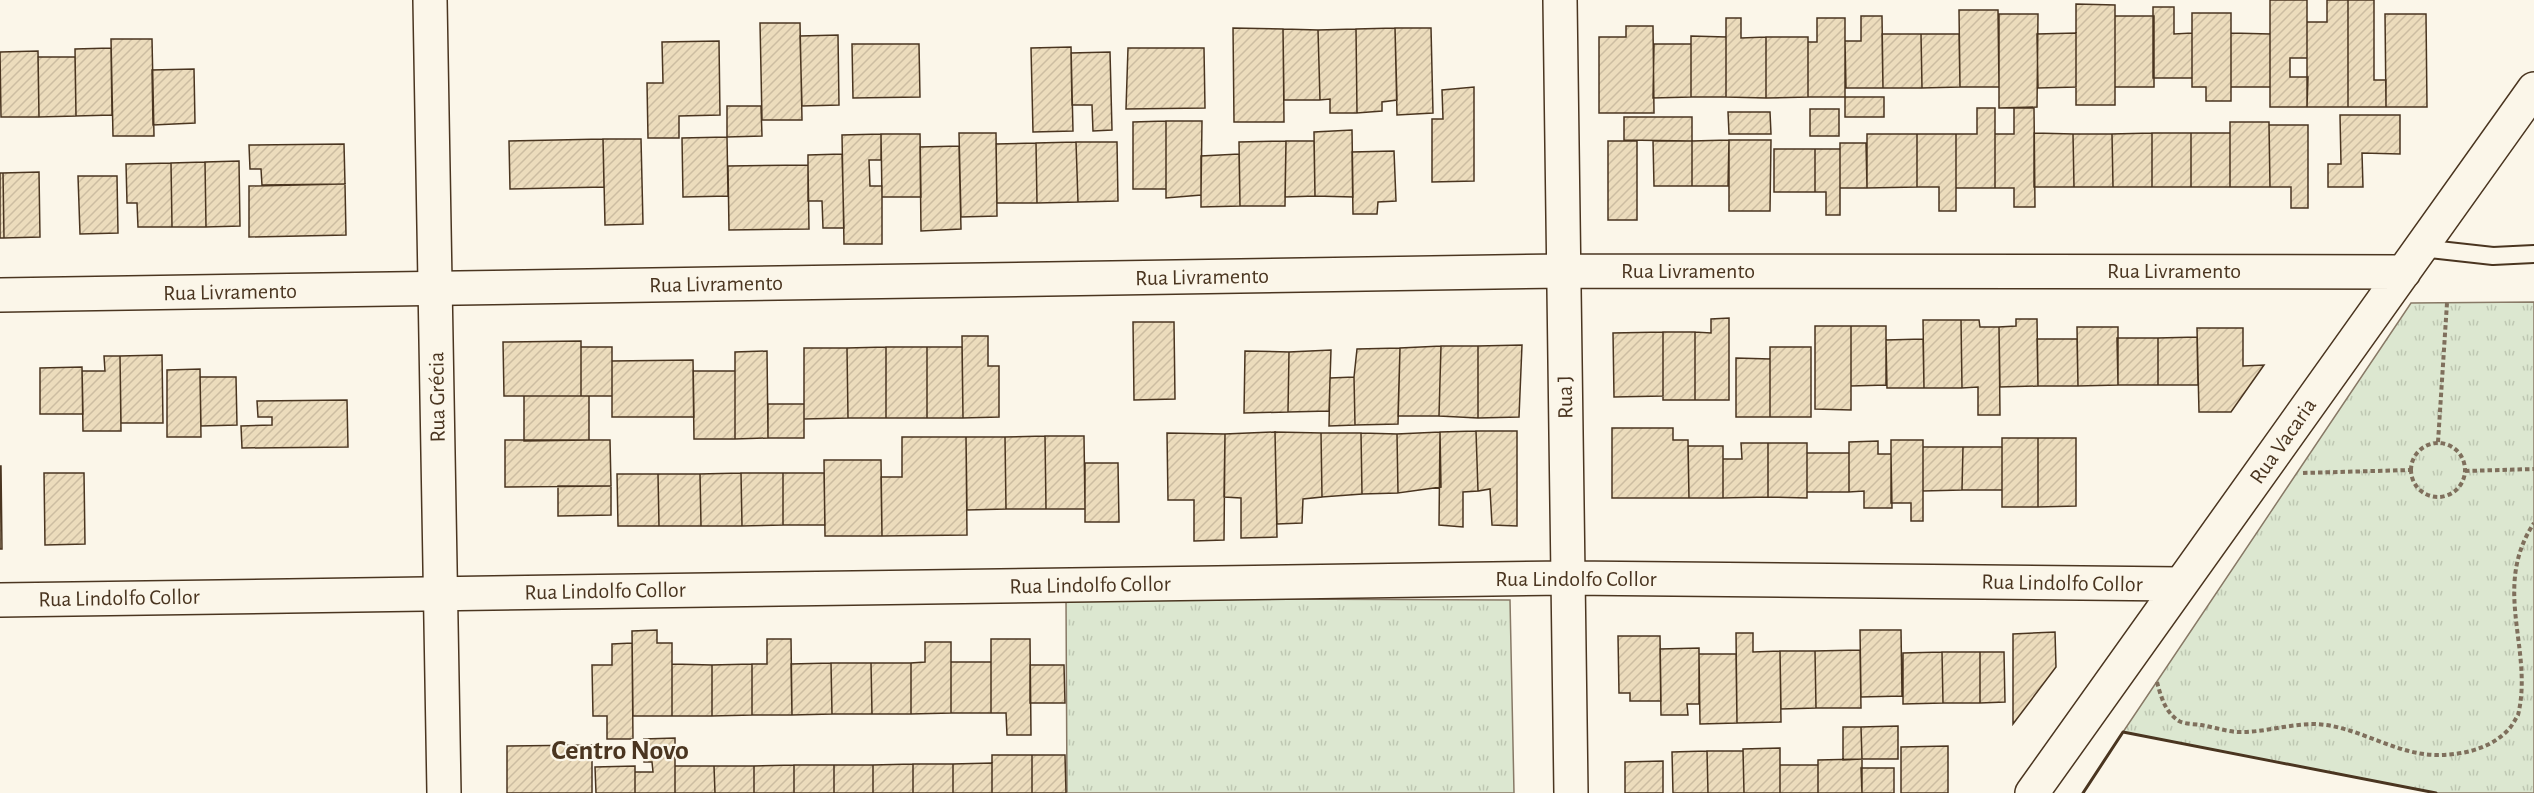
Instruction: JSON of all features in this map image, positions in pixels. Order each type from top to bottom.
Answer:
[{"type":"street","name":"Rua Grécia","points":[[430,0],[444,793]]},
{"type":"street","name":"Rua J","points":[[1560,0],[1571,793]]},
{"type":"street","name":"Rua Vacaria","points":[[2038,791],[2181,584],[2534,89]]},
{"type":"street","name":"Rua Livramento","points":[[0,295],[2412,260]]},
{"type":"street","name":"Rua Lindolfo Collor","points":[[0,600],[1568,578],[2181,584]]},
{"type":"lane","name":"Rua Livramento","points":[[2412,260],[2534,254]]},
{"type":"path","points":[[2438,442],[2447,303]]},
{"type":"path","points":[[2438,442],[2460,453],[2465,471],[2459,488],[2449,495],[2438,498],[2426,495],[2416,487],[2410,470],[2416,453],[2426,445],[2438,442]]},
{"type":"path","points":[[2297,473],[2410,470]]},
{"type":"path","points":[[2465,471],[2534,470]]},
{"type":"path","points":[[2523,610],[2517,568],[2525,537],[2534,523]]},
{"type":"path","points":[[2157,682],[2165,708],[2180,722],[2237,732],[2314,724],[2337,727],[2403,750],[2440,756],[2478,750],[2509,730],[2527,701]]},
{"type":"green space","points":[[2534,302],[2534,793],[2436,793],[2123,732],[2411,303]]},
{"type":"green space","points":[[1066,598],[1510,600],[1514,793],[1067,793]]},
{"type":"building","points":[[2270,0],[2307,0],[2307,58],[2290,58],[2290,77],[2308,77],[2307,107],[2270,107]]},
{"type":"building","points":[[2327,0],[2348,0],[2348,107],[2307,107],[2307,22],[2327,22]]},
{"type":"building","points":[[2348,0],[2374,0],[2374,80],[2386,80],[2386,107],[2348,107]]},
{"type":"building","points":[[2076,4],[2115,5],[2115,105],[2076,105]]},
{"type":"building","points":[[2153,7],[2174,7],[2174,34],[2192,33],[2192,78],[2153,78]]},
{"type":"building","points":[[1959,10],[1998,10],[1999,87],[1960,87]]},
{"type":"building","points":[[2192,13],[2231,13],[2231,101],[2206,101],[2206,87],[2192,87]]},
{"type":"building","points":[[1999,14],[2038,14],[2037,107],[1999,108]]},
{"type":"building","points":[[2385,14],[2426,14],[2427,107],[2386,107]]},
{"type":"building","points":[[1861,16],[1882,16],[1883,88],[1846,88],[1845,41],[1861,41]]},
{"type":"building","points":[[2115,16],[2154,16],[2154,87],[2115,87]]},
{"type":"building","points":[[1726,18],[1741,18],[1741,38],[1766,37],[1766,98],[1726,97]]},
{"type":"building","points":[[1817,18],[1845,18],[1845,97],[1808,97],[1808,42],[1817,42]]},
{"type":"building","points":[[760,23],[800,23],[802,120],[762,120]]},
{"type":"building","points":[[1626,26],[1653,26],[1654,113],[1599,113],[1599,37],[1626,37]]},
{"type":"building","points":[[1233,28],[1283,29],[1284,122],[1234,122]]},
{"type":"building","points":[[1395,28],[1431,28],[1433,113],[1397,115]]},
{"type":"building","points":[[1395,28],[1397,100],[1382,102],[1382,111],[1357,113],[1356,29]]},
{"type":"building","points":[[1283,29],[1318,30],[1320,100],[1284,100]]},
{"type":"building","points":[[1356,29],[1357,113],[1330,113],[1330,99],[1320,100],[1318,30]]},
{"type":"building","points":[[2076,33],[2076,87],[2038,88],[2037,34]]},
{"type":"building","points":[[2231,33],[2270,34],[2270,87],[2231,87]]},
{"type":"building","points":[[1882,34],[1921,34],[1922,88],[1883,88]]},
{"type":"building","points":[[1921,34],[1959,34],[1960,87],[1922,88]]},
{"type":"building","points":[[838,35],[839,105],[802,106],[800,36]]},
{"type":"building","points":[[1691,36],[1726,37],[1726,97],[1691,97]]},
{"type":"building","points":[[1766,37],[1808,37],[1808,97],[1766,98]]},
{"type":"building","points":[[111,39],[152,39],[154,136],[113,136]]},
{"type":"building","points":[[719,41],[720,115],[679,116],[679,138],[648,138],[647,83],[663,83],[662,42]]},
{"type":"building","points":[[852,44],[919,44],[920,97],[853,98]]},
{"type":"building","points":[[1654,44],[1691,44],[1691,97],[1653,98]]},
{"type":"building","points":[[1071,47],[1073,131],[1033,132],[1031,48]]},
{"type":"building","points":[[111,48],[112,115],[76,116],[75,49]]},
{"type":"building","points":[[1128,48],[1204,48],[1205,108],[1126,109]]},
{"type":"building","points":[[38,51],[39,117],[1,117],[0,52]]},
{"type":"building","points":[[1110,52],[1112,130],[1093,131],[1092,105],[1072,105],[1071,53]]},
{"type":"building","points":[[38,57],[75,57],[76,116],[39,117]]},
{"type":"building","points":[[194,69],[195,123],[153,125],[152,70]]},
{"type":"building","points":[[1474,87],[1474,181],[1432,182],[1432,119],[1443,119],[1442,90]]},
{"type":"building","points":[[1845,97],[1884,97],[1884,117],[1845,117]]},
{"type":"building","points":[[727,106],[761,106],[762,136],[727,137]]},
{"type":"building","points":[[1977,108],[1995,108],[1995,188],[1956,188],[1956,134],[1977,134]]},
{"type":"building","points":[[2014,108],[2034,108],[2035,207],[2014,207],[2014,188],[1995,188],[1995,134],[2014,134]]},
{"type":"building","points":[[1810,109],[1839,109],[1839,136],[1810,136]]},
{"type":"building","points":[[1728,112],[1770,112],[1771,134],[1729,134]]},
{"type":"building","points":[[2340,115],[2400,115],[2400,154],[2362,153],[2363,187],[2328,187],[2328,164],[2341,164]]},
{"type":"building","points":[[1624,117],[1692,117],[1692,141],[1624,140]]},
{"type":"building","points":[[1166,121],[1166,189],[1133,189],[1133,122]]},
{"type":"building","points":[[1166,121],[1202,121],[1201,195],[1166,198]]},
{"type":"building","points":[[2230,122],[2269,122],[2270,187],[2230,187]]},
{"type":"building","points":[[2269,125],[2308,125],[2308,208],[2291,208],[2291,187],[2270,187]]},
{"type":"building","points":[[1352,130],[1353,197],[1315,196],[1314,132]]},
{"type":"building","points":[[959,133],[996,133],[997,216],[961,217]]},
{"type":"building","points":[[2034,133],[2073,134],[2074,187],[2034,187]]},
{"type":"building","points":[[2152,133],[2191,133],[2191,187],[2152,187]]},
{"type":"building","points":[[2152,133],[2152,187],[2113,187],[2112,134]]},
{"type":"building","points":[[2191,133],[2230,133],[2230,187],[2191,187]]},
{"type":"building","points":[[881,134],[920,134],[921,197],[882,197]]},
{"type":"building","points":[[881,134],[881,160],[869,160],[870,186],[882,186],[882,244],[844,244],[842,135]]},
{"type":"building","points":[[1867,134],[1917,134],[1917,187],[1867,188]]},
{"type":"building","points":[[1917,134],[1956,134],[1956,211],[1939,211],[1939,187],[1917,187]]},
{"type":"building","points":[[2073,134],[2112,134],[2113,187],[2074,187]]},
{"type":"building","points":[[727,137],[728,196],[683,197],[682,138]]},
{"type":"building","points":[[603,139],[641,139],[643,224],[605,225]]},
{"type":"building","points":[[603,139],[604,187],[510,189],[509,141]]},
{"type":"building","points":[[1729,140],[1728,186],[1692,186],[1692,141]]},
{"type":"building","points":[[1729,140],[1771,140],[1770,211],[1729,211]]},
{"type":"building","points":[[1286,141],[1285,206],[1240,206],[1239,142]]},
{"type":"building","points":[[1286,141],[1314,141],[1315,196],[1285,197]]},
{"type":"building","points":[[1608,141],[1637,141],[1637,220],[1608,220]]},
{"type":"building","points":[[1653,141],[1692,141],[1692,186],[1654,186]]},
{"type":"building","points":[[1076,142],[1078,202],[1037,203],[1036,143]]},
{"type":"building","points":[[1076,142],[1117,142],[1118,201],[1078,202]]},
{"type":"building","points":[[1036,143],[1037,203],[997,203],[996,144]]},
{"type":"building","points":[[1840,143],[1866,143],[1867,188],[1840,188]]},
{"type":"building","points":[[344,144],[345,184],[262,185],[261,169],[250,169],[249,145]]},
{"type":"building","points":[[959,146],[961,229],[921,231],[920,147]]},
{"type":"building","points":[[1774,149],[1815,149],[1815,192],[1774,192]]},
{"type":"building","points":[[1815,149],[1840,149],[1840,215],[1826,215],[1826,192],[1815,192]]},
{"type":"building","points":[[1394,151],[1396,201],[1378,202],[1377,214],[1353,214],[1352,152]]},
{"type":"building","points":[[842,154],[844,228],[823,228],[822,201],[808,201],[808,155]]},
{"type":"building","points":[[1239,154],[1240,206],[1201,207],[1201,156]]},
{"type":"building","points":[[239,161],[240,226],[206,227],[205,162]]},
{"type":"building","points":[[205,162],[206,227],[172,227],[171,163]]},
{"type":"building","points":[[171,163],[172,227],[138,227],[137,203],[127,203],[126,164]]},
{"type":"building","points":[[808,165],[809,229],[729,230],[728,166]]},
{"type":"building","points":[[39,172],[40,237],[4,238],[3,173]]},
{"type":"building","points":[[0,173],[3,173],[4,238],[0,238]]},
{"type":"building","points":[[78,176],[117,176],[118,233],[80,234]]},
{"type":"building","points":[[345,184],[346,235],[249,237],[249,186]]},
{"type":"building","points":[[1729,318],[1729,400],[1695,400],[1695,332],[1711,333],[1711,319]]},
{"type":"building","points":[[2016,319],[2037,319],[2038,386],[2000,387],[1999,327],[2016,326]]},
{"type":"building","points":[[1923,320],[1961,320],[1962,388],[1924,388]]},
{"type":"building","points":[[1961,320],[1979,320],[1980,327],[1999,327],[2000,415],[1978,415],[1978,387],[1962,388]]},
{"type":"building","points":[[1133,322],[1174,322],[1175,399],[1134,400]]},
{"type":"building","points":[[1815,326],[1851,326],[1851,410],[1815,409]]},
{"type":"building","points":[[1851,326],[1886,326],[1886,385],[1851,386]]},
{"type":"building","points":[[2077,327],[2118,327],[2118,385],[2078,386]]},
{"type":"building","points":[[2197,328],[2243,328],[2243,366],[2264,365],[2231,412],[2199,412]]},
{"type":"building","points":[[1663,332],[1695,332],[1695,400],[1663,400]]},
{"type":"building","points":[[1663,332],[1663,396],[1614,397],[1613,333]]},
{"type":"building","points":[[962,336],[988,336],[988,366],[999,366],[999,417],[963,418]]},
{"type":"building","points":[[2197,337],[2198,385],[2158,385],[2158,338]]},
{"type":"building","points":[[2117,338],[2158,338],[2158,385],[2118,385]]},
{"type":"building","points":[[1923,339],[1924,388],[1887,388],[1886,340]]},
{"type":"building","points":[[2037,339],[2077,339],[2078,386],[2038,386]]},
{"type":"building","points":[[581,341],[581,396],[504,396],[503,342]]},
{"type":"building","points":[[1522,345],[1519,417],[1478,418],[1478,346]]},
{"type":"building","points":[[1441,346],[1439,416],[1398,416],[1400,348]]},
{"type":"building","points":[[1441,346],[1478,346],[1478,418],[1439,416]]},
{"type":"building","points":[[581,347],[612,347],[612,396],[581,396]]},
{"type":"building","points":[[886,347],[927,347],[927,418],[886,418]]},
{"type":"building","points":[[886,347],[886,418],[848,418],[847,348]]},
{"type":"building","points":[[927,347],[962,347],[963,418],[927,418]]},
{"type":"building","points":[[1770,347],[1811,347],[1811,417],[1770,417]]},
{"type":"building","points":[[804,348],[847,348],[848,418],[804,419]]},
{"type":"building","points":[[1400,348],[1398,424],[1355,425],[1354,377],[1357,349]]},
{"type":"building","points":[[1331,350],[1329,411],[1288,412],[1289,352]]},
{"type":"building","points":[[767,351],[768,438],[735,439],[735,352]]},
{"type":"building","points":[[1245,351],[1289,352],[1288,412],[1244,413]]},
{"type":"building","points":[[162,355],[163,423],[121,423],[120,356]]},
{"type":"building","points":[[104,356],[120,356],[121,431],[83,431],[82,371],[105,371]]},
{"type":"building","points":[[1736,358],[1770,359],[1770,417],[1736,417]]},
{"type":"building","points":[[693,360],[694,417],[612,417],[612,361]]},
{"type":"building","points":[[82,367],[83,414],[40,414],[40,368]]},
{"type":"building","points":[[200,369],[201,437],[167,437],[167,370]]},
{"type":"building","points":[[693,371],[735,371],[735,439],[694,439]]},
{"type":"building","points":[[200,377],[236,377],[237,425],[201,426]]},
{"type":"building","points":[[1354,377],[1355,425],[1329,426],[1330,378]]},
{"type":"building","points":[[524,396],[589,396],[589,440],[524,441]]},
{"type":"building","points":[[347,400],[348,447],[242,448],[241,426],[272,425],[272,417],[258,417],[257,401]]},
{"type":"building","points":[[768,404],[804,404],[804,438],[768,438]]},
{"type":"building","points":[[1612,428],[1673,428],[1673,440],[1688,440],[1689,498],[1612,498]]},
{"type":"building","points":[[1476,431],[1478,491],[1463,492],[1463,527],[1439,525],[1440,432]]},
{"type":"building","points":[[1476,431],[1517,431],[1517,526],[1492,525],[1490,489],[1478,491]]},
{"type":"building","points":[[1275,432],[1277,537],[1241,538],[1241,498],[1224,497],[1225,434]]},
{"type":"building","points":[[1275,432],[1321,433],[1322,497],[1303,499],[1302,523],[1277,524]]},
{"type":"building","points":[[1440,432],[1441,487],[1398,493],[1397,434]]},
{"type":"building","points":[[1167,433],[1225,434],[1224,540],[1194,541],[1194,500],[1168,500]]},
{"type":"building","points":[[1321,433],[1361,433],[1362,494],[1322,497]]},
{"type":"building","points":[[1361,433],[1397,434],[1398,493],[1362,494]]},
{"type":"building","points":[[1045,436],[1084,436],[1085,509],[1046,509]]},
{"type":"building","points":[[1045,436],[1046,509],[1006,509],[1005,437]]},
{"type":"building","points":[[902,437],[966,437],[967,535],[882,536],[881,477],[902,477]]},
{"type":"building","points":[[966,437],[1005,437],[1006,509],[967,510]]},
{"type":"building","points":[[2002,438],[2038,438],[2038,507],[2002,507]]},
{"type":"building","points":[[2038,438],[2076,438],[2076,506],[2038,507]]},
{"type":"building","points":[[505,440],[610,440],[611,486],[505,487]]},
{"type":"building","points":[[1891,440],[1923,440],[1923,521],[1911,521],[1911,503],[1891,503]]},
{"type":"building","points":[[1878,441],[1878,454],[1891,454],[1892,508],[1864,508],[1864,491],[1849,492],[1849,442]]},
{"type":"building","points":[[1741,443],[1768,443],[1768,497],[1723,498],[1723,459],[1742,459]]},
{"type":"building","points":[[1768,443],[1807,443],[1807,498],[1768,497]]},
{"type":"building","points":[[1688,446],[1723,446],[1723,498],[1689,498]]},
{"type":"building","points":[[1923,447],[1963,447],[1962,490],[1923,491]]},
{"type":"building","points":[[1963,447],[2002,447],[2002,490],[1962,490]]},
{"type":"building","points":[[1807,453],[1849,453],[1849,492],[1807,492]]},
{"type":"building","points":[[824,460],[881,460],[882,536],[825,536]]},
{"type":"building","points":[[1085,463],[1118,463],[1119,522],[1085,522]]},
{"type":"building","points":[[1,466],[2,549],[0,549]]},
{"type":"building","points":[[44,473],[84,473],[85,544],[45,545]]},
{"type":"building","points":[[741,473],[742,526],[701,526],[700,474]]},
{"type":"building","points":[[741,473],[783,473],[783,525],[742,526]]},
{"type":"building","points":[[783,473],[824,473],[825,525],[783,525]]},
{"type":"building","points":[[617,474],[658,474],[659,526],[618,526]]},
{"type":"building","points":[[658,474],[700,474],[701,526],[659,526]]},
{"type":"building","points":[[558,486],[611,486],[611,515],[558,516]]},
{"type":"building","points":[[657,630],[657,643],[672,643],[672,716],[633,716],[632,631]]},
{"type":"building","points":[[1860,630],[1901,630],[1902,696],[1861,697]]},
{"type":"building","points":[[2055,632],[2056,667],[2013,724],[2013,634]]},
{"type":"building","points":[[1736,633],[1753,633],[1753,652],[1780,651],[1781,722],[1737,723]]},
{"type":"building","points":[[1618,636],[1660,636],[1661,701],[1630,701],[1630,693],[1619,693]]},
{"type":"building","points":[[767,639],[791,639],[792,715],[752,715],[752,664],[767,664]]},
{"type":"building","points":[[991,639],[1030,639],[1031,735],[1007,735],[1006,713],[991,713]]},
{"type":"building","points":[[925,642],[951,642],[951,713],[911,714],[911,663],[925,662]]},
{"type":"building","points":[[632,643],[633,739],[607,739],[607,716],[593,716],[592,665],[612,665],[612,644]]},
{"type":"building","points":[[1699,648],[1699,704],[1687,704],[1688,715],[1661,715],[1660,649]]},
{"type":"building","points":[[1860,650],[1861,708],[1816,708],[1815,651]]},
{"type":"building","points":[[1780,651],[1815,651],[1816,708],[1781,709]]},
{"type":"building","points":[[1942,652],[1943,703],[1903,704],[1903,653]]},
{"type":"building","points":[[1942,652],[1980,652],[1980,703],[1943,703]]},
{"type":"building","points":[[1980,652],[2004,652],[2005,702],[1980,703]]},
{"type":"building","points":[[1699,654],[1736,654],[1737,723],[1700,724]]},
{"type":"building","points":[[951,662],[991,662],[991,713],[951,713]]},
{"type":"building","points":[[831,663],[871,663],[872,714],[832,714]]},
{"type":"building","points":[[831,663],[832,714],[792,715],[791,664]]},
{"type":"building","points":[[871,663],[911,663],[911,714],[872,714]]},
{"type":"building","points":[[672,664],[712,665],[712,716],[672,716]]},
{"type":"building","points":[[752,664],[752,715],[712,716],[712,665]]},
{"type":"building","points":[[1030,665],[1064,665],[1065,703],[1030,703]]},
{"type":"building","points":[[1898,726],[1898,759],[1862,759],[1861,727]]},
{"type":"building","points":[[1843,727],[1861,727],[1862,759],[1843,760]]},
{"type":"building","points":[[675,738],[675,793],[635,793],[635,772],[653,772],[652,762],[644,762],[644,739]]},
{"type":"building","points":[[592,745],[592,793],[507,793],[507,746]]},
{"type":"building","points":[[1948,746],[1948,793],[1901,793],[1901,747]]},
{"type":"building","points":[[1780,748],[1780,793],[1744,793],[1743,749]]},
{"type":"building","points":[[1707,751],[1708,793],[1673,793],[1672,752]]},
{"type":"building","points":[[1707,751],[1743,751],[1744,793],[1708,793]]},
{"type":"building","points":[[992,755],[1032,755],[1032,793],[992,793]]},
{"type":"building","points":[[1032,755],[1065,755],[1066,793],[1032,793]]},
{"type":"building","points":[[1862,759],[1862,793],[1818,793],[1818,760]]},
{"type":"building","points":[[1663,761],[1663,793],[1625,793],[1625,762]]},
{"type":"building","points":[[992,763],[992,793],[953,793],[953,764]]},
{"type":"building","points":[[913,764],[953,764],[953,793],[913,793]]},
{"type":"building","points":[[913,764],[913,793],[873,793],[873,765]]},
{"type":"building","points":[[794,765],[834,765],[834,793],[794,793]]},
{"type":"building","points":[[794,765],[794,793],[754,793],[754,766]]},
{"type":"building","points":[[834,765],[873,765],[873,793],[834,793]]},
{"type":"building","points":[[1780,765],[1818,765],[1818,793],[1780,793]]},
{"type":"building","points":[[635,766],[635,793],[596,793],[595,767]]},
{"type":"building","points":[[675,766],[714,766],[715,793],[675,793]]},
{"type":"building","points":[[714,766],[754,766],[754,793],[715,793]]},
{"type":"building","points":[[1861,768],[1894,768],[1894,793],[1862,793]]},
{"type":"wall","points":[[2083,793],[2123,732],[2436,793]]},
{"type":"district","name":"Centro Novo","points":[[620,751]]}]
